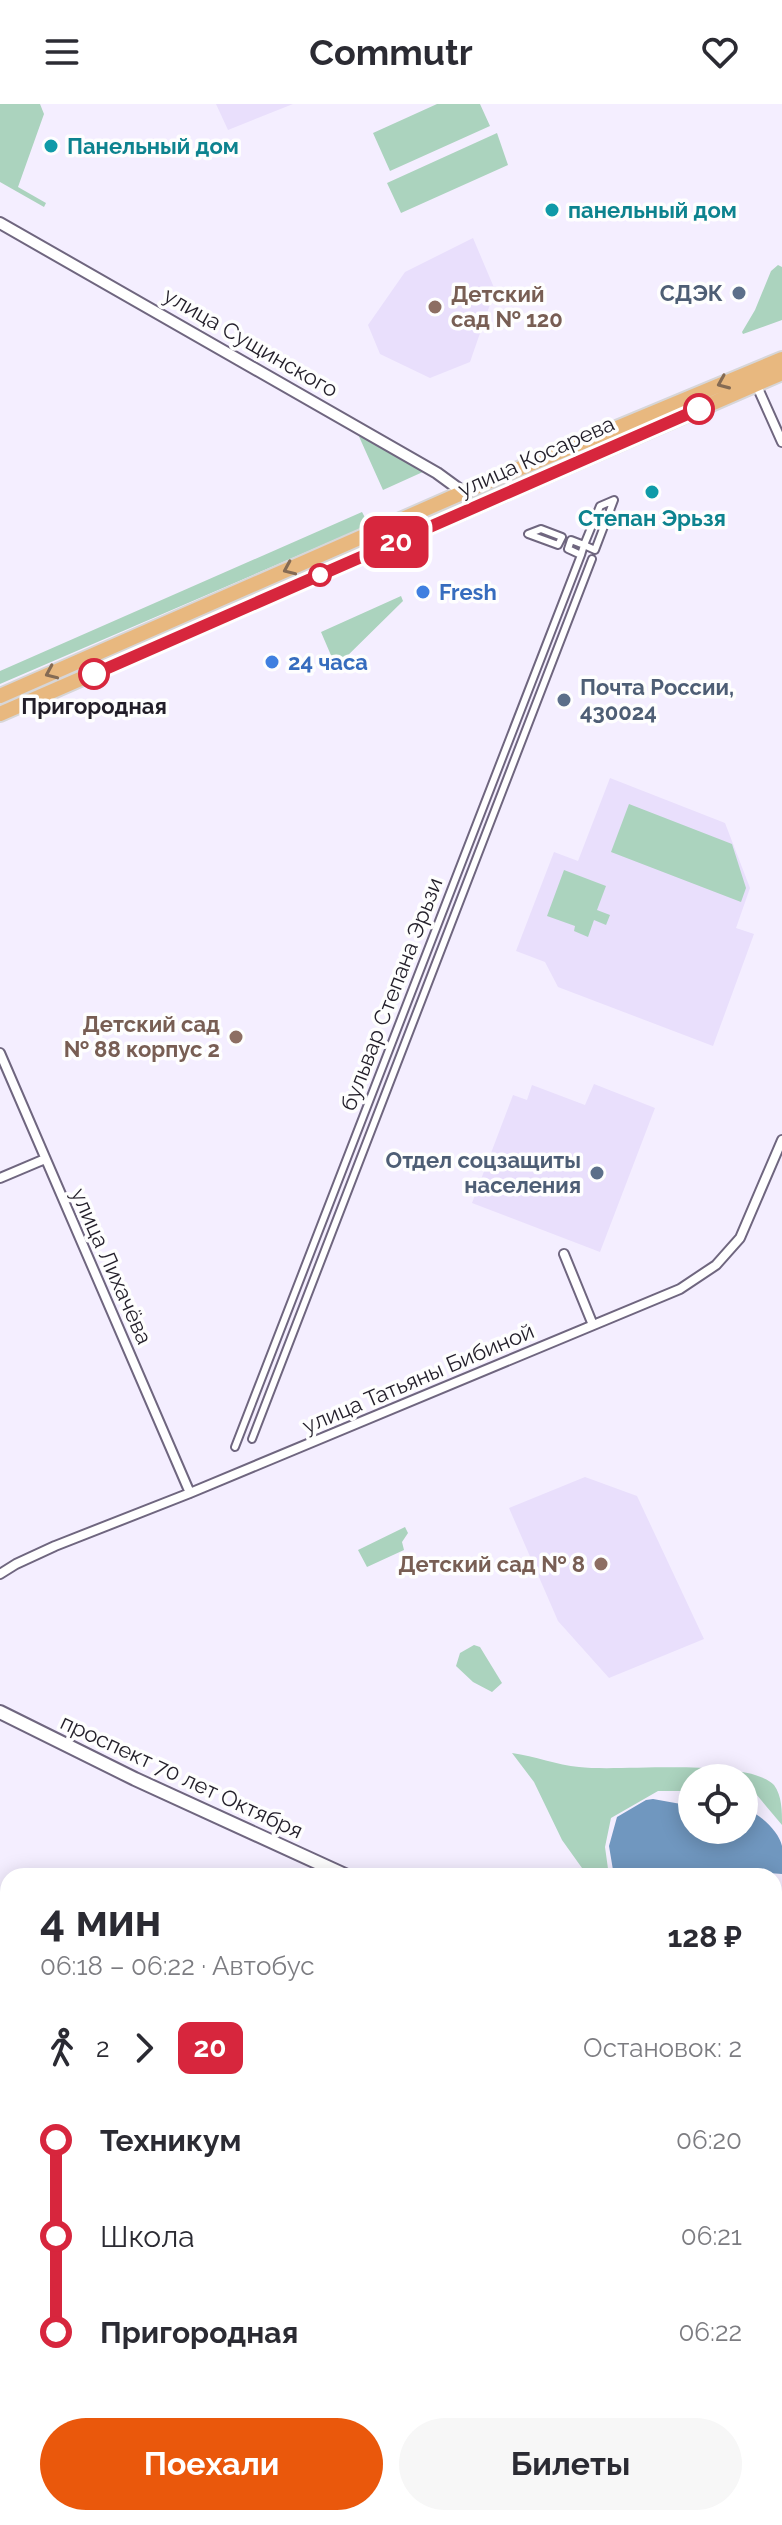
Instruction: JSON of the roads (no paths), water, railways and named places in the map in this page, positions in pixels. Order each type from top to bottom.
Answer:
[{"type":"main road","name":"улица Косарева","points":[[0,714],[471,508],[753,378],[782,359]]},
{"type":"main road","name":"улица Косарева","points":[[0,696],[463,492],[753,378],[782,373]]},
{"type":"main road","name":"улица Сущинского","points":[[463,492],[471,508]]},
{"type":"main road","name":"проспект 70 лет Октября","points":[[0,1712],[135,1779],[330,1868]]},
{"type":"street","name":"улица Сущинского","points":[[0,223],[437,473],[463,492]]},
{"type":"street","points":[[753,378],[782,442]]},
{"type":"street","points":[[584,545],[571,540],[568,549],[581,555],[584,545],[600,506],[614,500],[595,550],[584,545]]},
{"type":"street","points":[[541,529],[562,537],[558,545],[528,534],[541,529]]},
{"type":"street","name":"бульвар Степана Эрьзи","points":[[235,1447],[581,555]]},
{"type":"street","name":"бульвар Степана Эрьзи","points":[[252,1439],[592,559]]},
{"type":"street","name":"улица Лихачёва","points":[[0,1053],[190,1493]]},
{"type":"street","name":"улица Татьяны Бибиной","points":[[0,1574],[55,1546],[680,1289],[716,1265],[740,1238],[782,1140]]},
{"type":"street","points":[[0,1178],[45,1159]]},
{"type":"street","points":[[564,1254],[593,1325]]},
{"type":"water","points":[[646,1800],[678,1803],[678,1844],[758,1844],[758,1816],[768,1823],[780,1840],[782,1868],[613,1868],[609,1846],[617,1817]]},
{"type":"place","name":"Панельный дом","points":[[51,146]]},
{"type":"place","name":"панельный дом","points":[[552,210]]},
{"type":"place","name":"СДЭК","points":[[739,293]]},
{"type":"place","name":"Детский сад № 120","points":[[435,307]]},
{"type":"place","name":"Степан Эрьзя","points":[[652,492]]},
{"type":"place","name":"Fresh","points":[[423,592]]},
{"type":"place","name":"24 часа","points":[[272,662]]},
{"type":"place","name":"Пригородная","points":[[94,674]]},
{"type":"place","name":"Почта России, 430024","points":[[564,700]]},
{"type":"place","name":"Детский сад № 88 корпус 2","points":[[236,1037]]},
{"type":"place","name":"Отдел соцзащиты населения","points":[[597,1173]]},
{"type":"place","name":"Детский сад № 8","points":[[601,1564]]}]
